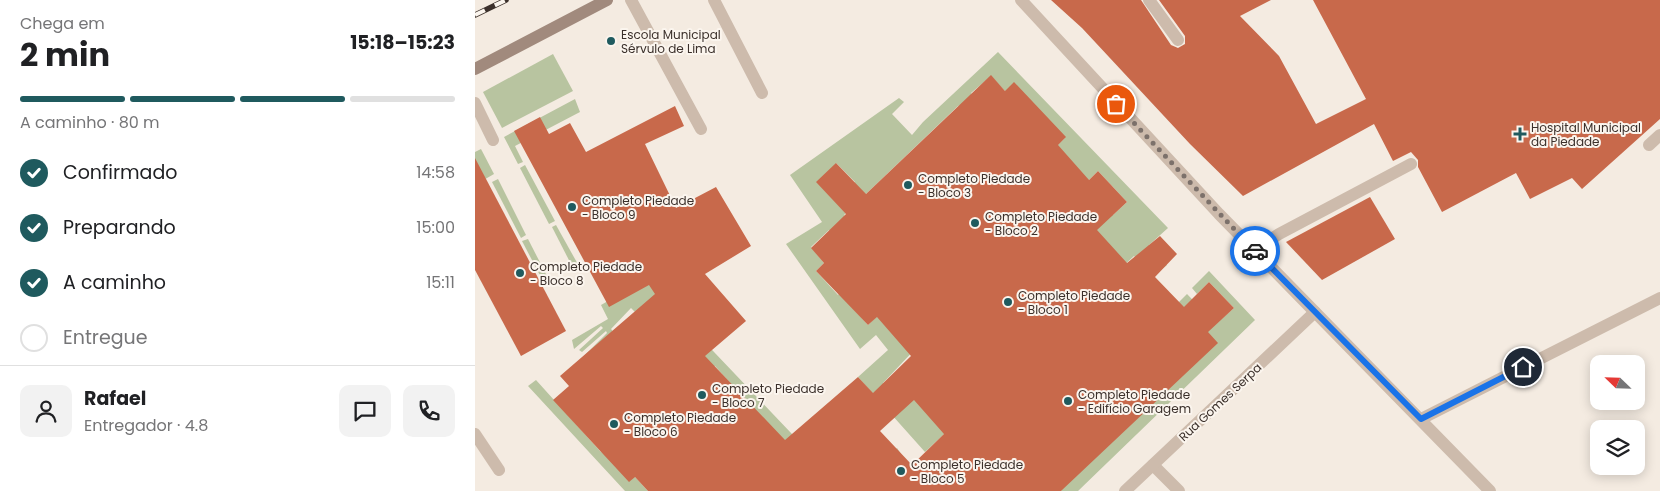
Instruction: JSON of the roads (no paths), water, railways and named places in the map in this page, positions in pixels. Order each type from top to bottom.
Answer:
[{"type":"main road","points":[[475,69],[607,0]]},
{"type":"street","points":[[631,0],[701,129]]},
{"type":"street","points":[[714,0],[762,93]]},
{"type":"street","points":[[1021,0],[1030,6],[1254,250],[1490,491]]},
{"type":"street","points":[[1149,0],[1178,40]]},
{"type":"street","points":[[475,102],[493,140]]},
{"type":"street","points":[[1649,145],[1660,135]]},
{"type":"street","points":[[1254,250],[1411,164]]},
{"type":"street","points":[[1421,419],[1660,298]]},
{"type":"street","name":"Rua Gomes Serpa","points":[[1125,491],[1315,312]]},
{"type":"street","points":[[475,434],[499,470]]},
{"type":"street","points":[[1153,464],[1179,491]]},
{"type":"railway","points":[[475,15],[506,0]]},
{"type":"place","name":"Escola Municipal Sérvulo de Lima","points":[[611,41]]},
{"type":"place","name":"Hospital Municipal da Piedade","points":[[1520,134]]},
{"type":"place","name":"Completo Piedade - Bloco 3","points":[[908,185]]},
{"type":"place","name":"Completo Piedade - Bloco 9","points":[[572,207]]},
{"type":"place","name":"Completo Piedade - Bloco 2","points":[[975,223]]},
{"type":"place","name":"Completo Piedade - Bloco 8","points":[[520,273]]},
{"type":"place","name":"Completo Piedade - Bloco 1","points":[[1008,302]]},
{"type":"place","name":"Completo Piedade - Bloco 7","points":[[702,395]]},
{"type":"place","name":"Completo Piedade - Edifício Garagem","points":[[1068,401]]},
{"type":"place","name":"Completo Piedade - Bloco 6","points":[[614,424]]},
{"type":"place","name":"Completo Piedade - Bloco 5","points":[[901,471]]}]
